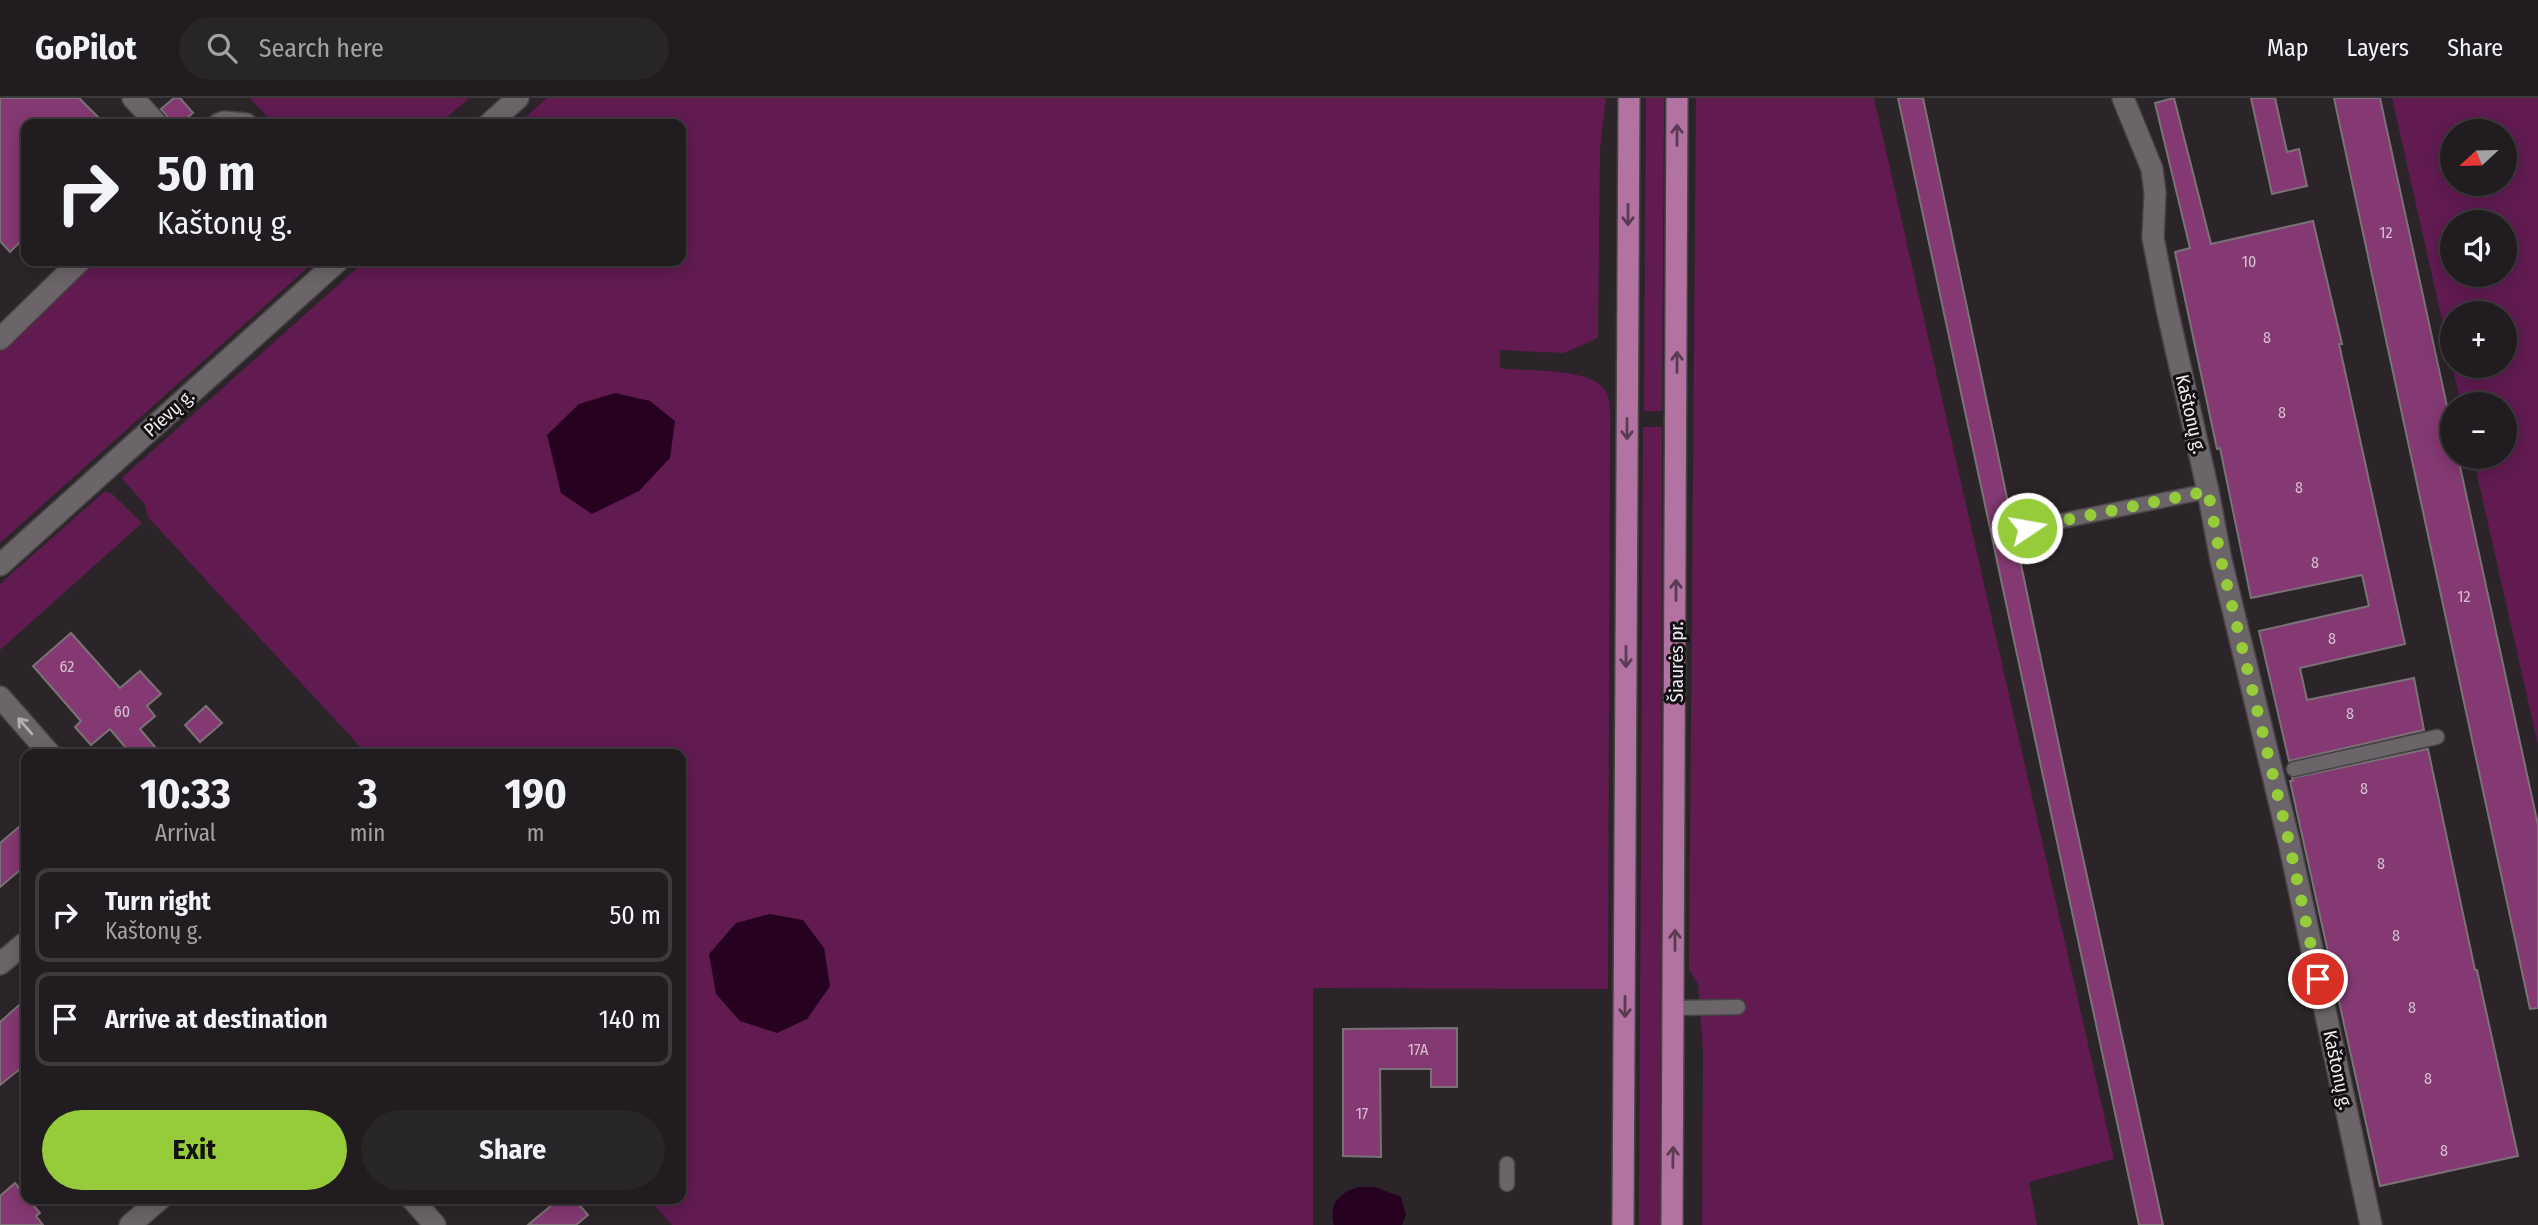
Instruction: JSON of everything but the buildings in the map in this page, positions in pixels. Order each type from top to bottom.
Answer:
[{"type":"main road","points":[[1623,1225],[1629,98]]},
{"type":"main road","name":"Šiaurės pr.","points":[[1672,1225],[1677,98]]},
{"type":"street","points":[[133,98],[152,119]]},
{"type":"street","points":[[495,119],[518,98]]},
{"type":"street","name":"Kaštonų g.","points":[[2123,98],[2151,169],[2155,193],[2153,238],[2221,560],[2289,842],[2371,1225]]},
{"type":"street","points":[[0,339],[75,266]]},
{"type":"street","name":"Pievų g.","points":[[0,565],[332,266]]},
{"type":"street","points":[[0,697],[46,749]]},
{"type":"street","points":[[0,964],[21,946]]},
{"type":"street","points":[[130,1225],[154,1204]]},
{"type":"street","points":[[416,1204],[435,1225]]},
{"type":"lane","points":[[2027,528],[2208,491]]},
{"type":"lane","points":[[2294,769],[2437,737]]},
{"type":"lane","points":[[1674,1008],[1738,1007]]},
{"type":"lane","points":[[1507,1164],[1507,1184]]},
{"type":"shaded area","points":[[250,98],[469,98],[445,119],[269,119]]},
{"type":"shaded area","points":[[547,98],[1606,98],[1600,148],[1598,338],[1564,353],[1500,350],[1500,368],[1586,377],[1605,390],[1609,400],[1608,989],[1313,988],[1313,1225],[672,1225],[653,1204],[686,1204],[686,749],[362,749],[148,517],[145,505],[122,478],[359,266],[686,266],[686,119],[524,119]],"holes":[[[824,948],[830,986],[807,1019]]]},
{"type":"shaded area","points":[[1646,98],[1664,98],[1662,411],[1644,411]]},
{"type":"shaded area","points":[[1696,98],[1874,98],[2114,1159],[2029,1182],[2037,1225],[1702,1225],[1703,1050],[1698,984],[1689,970]]},
{"type":"shaded area","points":[[2392,98],[2538,98],[2538,745],[2476,469],[2517,469],[2517,392],[2458,392],[2455,378],[2517,378],[2517,301],[2440,301],[2440,311]]},
{"type":"shaded area","points":[[86,266],[309,266],[0,543],[0,352]]},
{"type":"shaded area","points":[[615,393],[650,401],[675,421],[670,458],[639,491],[592,514],[561,493],[547,435],[579,404]]},
{"type":"shaded area","points":[[1643,427],[1662,427],[1660,1225],[1639,1225]]},
{"type":"shaded area","points":[[104,492],[111,493],[142,523],[0,650],[0,584]]},
{"type":"shaded area","points":[[770,914],[803,920],[824,948],[830,986],[807,1019],[777,1033],[740,1021],[716,994],[709,954],[736,923]]},
{"type":"shaded area","points":[[1358,1187],[1375,1187],[1401,1197],[1406,1215],[1402,1225],[1334,1225],[1333,1211],[1337,1200]]},
{"type":"route","points":[[2027,528],[2208,491],[2221,560],[2289,842],[2318,979]]}]
